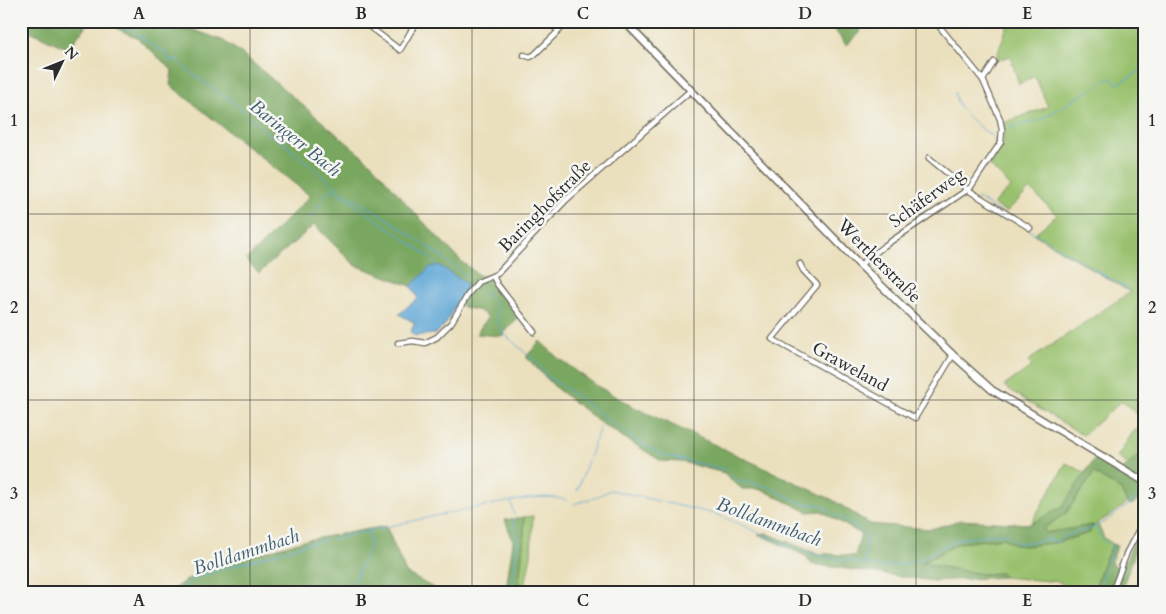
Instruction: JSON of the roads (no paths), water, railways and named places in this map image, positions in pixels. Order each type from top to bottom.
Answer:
[{"type":"main road","name":"Wertherstraße","points":[[624,21],[860,265],[992,390],[1145,482]]},
{"type":"street","points":[[362,21],[400,50],[417,21]]},
{"type":"street","points":[[543,21],[559,30]]},
{"type":"street","points":[[524,54],[530,57],[534,56],[569,21]]},
{"type":"street","points":[[935,21],[983,80],[994,62]]},
{"type":"street","name":"Schäferweg","points":[[860,265],[884,246],[968,190],[990,160],[1001,142],[1002,135],[1000,119],[983,80]]},
{"type":"street","name":"Baringhofstraße","points":[[398,343],[425,343],[437,338],[446,330],[478,282],[493,276],[504,267],[566,200],[690,91]]},
{"type":"street","points":[[929,158],[968,190],[1030,228]]},
{"type":"street","name":"Graweland","points":[[800,264],[817,285],[772,339],[915,418],[953,355]]},
{"type":"street","points":[[493,276],[534,332]]},
{"type":"street","points":[[1112,593],[1127,552],[1145,518]]},
{"type":"water","points":[[439,265],[467,284],[445,325],[435,334],[415,336],[410,332],[415,323],[399,314],[418,298],[411,286],[430,267]]},
{"type":"waterway","name":"Baringerr Bach","points":[[115,21],[125,29],[133,29],[158,50],[162,49],[167,54],[169,61],[176,59],[189,71],[232,101],[266,132],[281,141],[337,188],[386,218],[441,256],[467,277]]},
{"type":"waterway","points":[[1004,129],[1040,120],[1110,78],[1118,84],[1145,68]]},
{"type":"waterway","points":[[955,93],[956,100],[965,113],[997,141]]},
{"type":"waterway","points":[[308,221],[329,190],[334,190],[430,257],[437,266]]},
{"type":"waterway","points":[[977,198],[1006,216]]},
{"type":"waterway","points":[[1029,230],[1129,290]]},
{"type":"waterway","points":[[482,289],[497,306],[498,322],[503,333],[538,364],[549,378],[632,438],[662,455],[727,470],[735,480],[766,486],[803,504],[822,505],[867,536],[864,563]]},
{"type":"waterway","name":"Bolldammbach","points":[[577,491],[604,416]]},
{"type":"waterway","name":"Bolldammbach","points":[[574,504],[611,490],[719,515],[805,553],[882,567],[915,562],[958,539],[1005,533],[1017,543],[1045,539],[1058,542],[1062,538],[1092,528],[1103,522],[1145,492]]},
{"type":"waterway","name":"Bolldammbach","points":[[332,539],[513,501],[545,497],[566,500]]},
{"type":"waterway","points":[[511,502],[514,515]]},
{"type":"waterway","points":[[511,593],[518,539],[514,531],[514,518]]},
{"type":"waterway","points":[[1096,528],[1101,538],[1113,548],[1105,568],[1099,593]]},
{"type":"waterway","points":[[349,593],[370,545],[368,531]]},
{"type":"waterway","name":"Bolldammbach","points":[[176,593],[197,577],[302,545],[326,540]]}]
